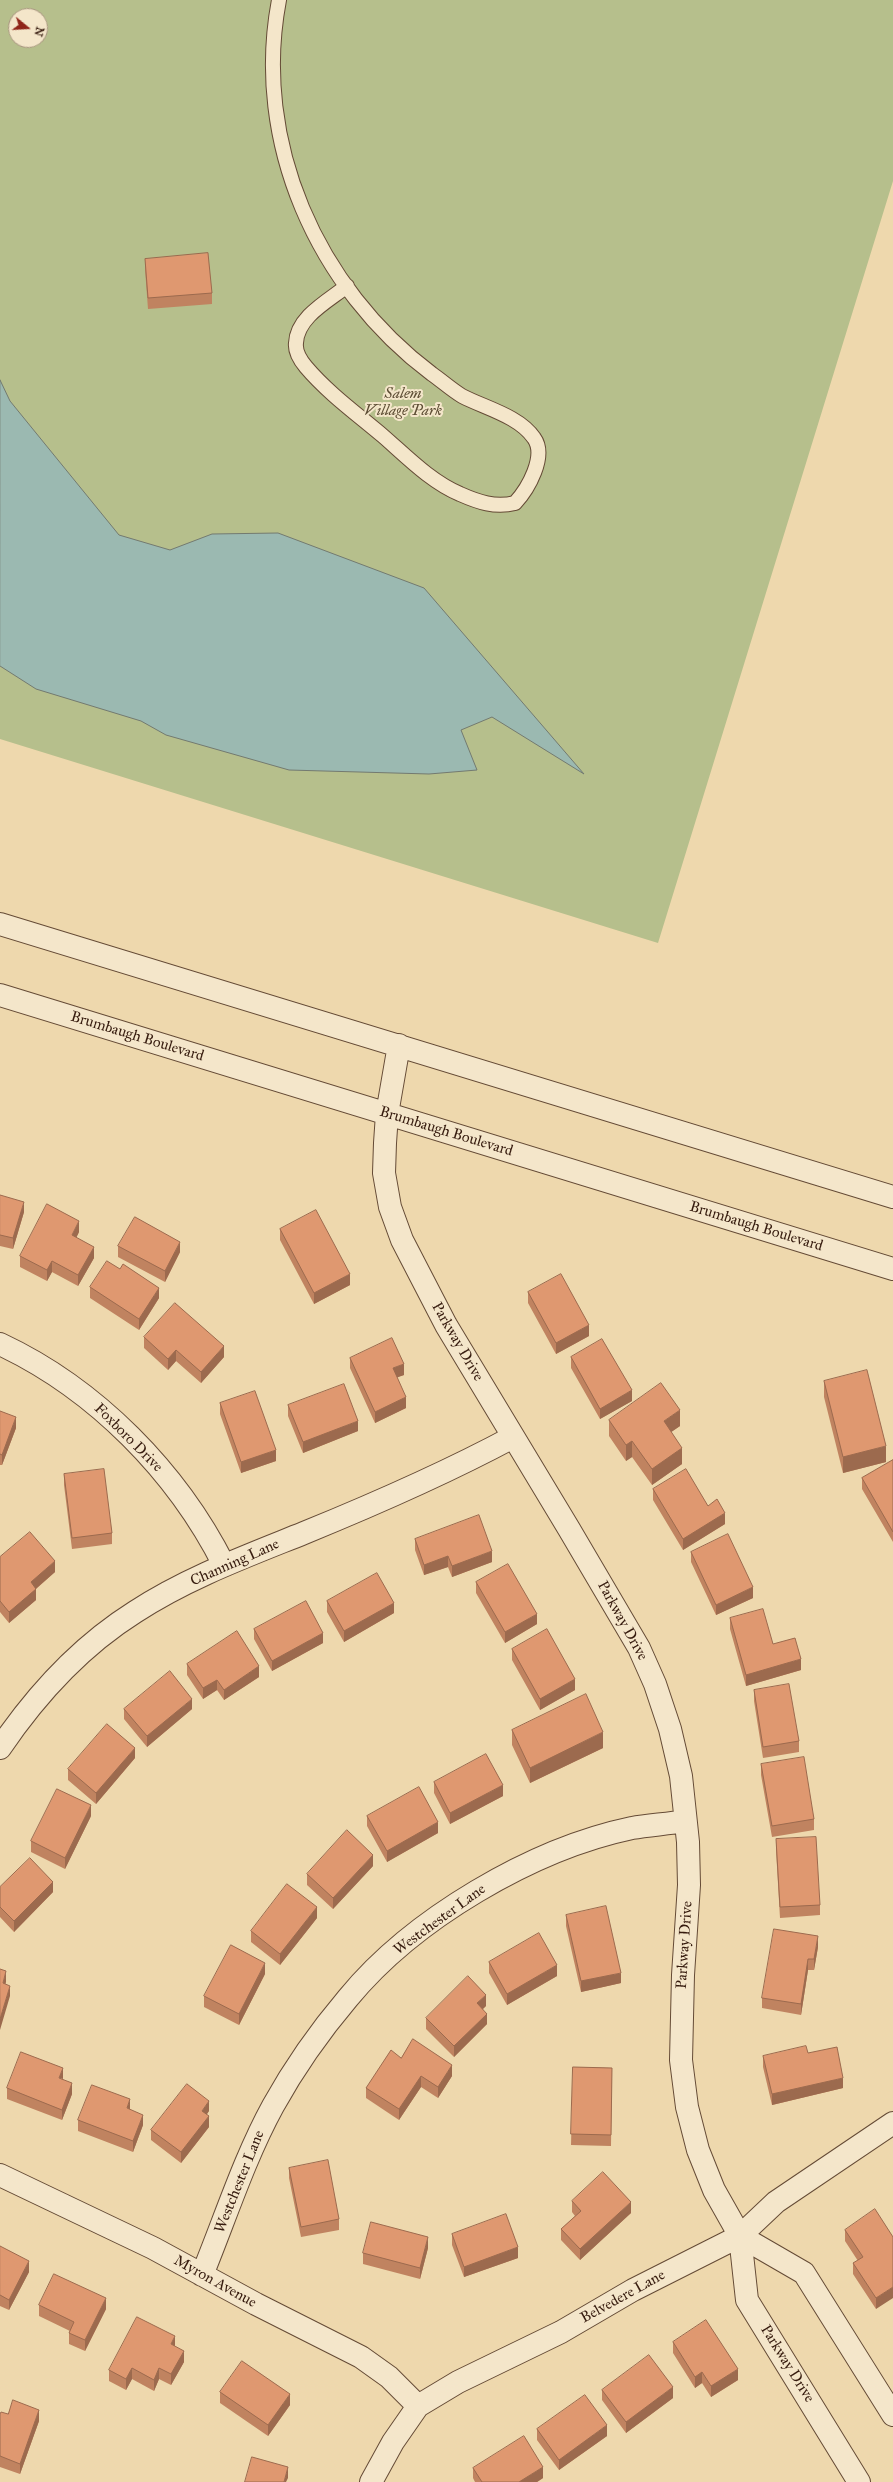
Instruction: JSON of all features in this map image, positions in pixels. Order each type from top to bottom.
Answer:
[{"type":"street","points":[[0,924],[893,1197]]},
{"type":"street","name":"Brumbaugh Boulevard","points":[[0,995],[893,1269]]},
{"type":"street","name":"Parkway Drive","points":[[399,1045],[386,1114],[384,1173],[390,1207],[402,1240],[446,1325],[639,1648],[655,1684],[670,1729],[679,1768],[685,1821],[689,1885],[683,1975],[681,2060],[686,2094],[698,2150],[714,2190],[740,2236],[748,2300],[859,2482]]},
{"type":"street","name":"Foxboro Drive","points":[[0,1344],[55,1375],[95,1405],[155,1462],[190,1506],[212,1540],[224,1565]]},
{"type":"street","name":"Channing Lane","points":[[0,1748],[24,1713],[60,1674],[95,1641],[153,1601],[224,1565],[343,1517],[475,1458],[513,1437]]},
{"type":"street","name":"Westchester Lane","points":[[202,2275],[254,2144],[274,2105],[304,2058],[348,1997],[386,1959],[428,1925],[479,1890],[533,1862],[582,1843],[633,1828],[685,1821]]},
{"type":"street","name":"Belvedere Lane","points":[[371,2482],[393,2442],[418,2406],[458,2382],[561,2332],[633,2290],[740,2236],[776,2202],[893,2123]]},
{"type":"street","name":"Myron Avenue","points":[[0,2175],[153,2248],[361,2357],[389,2377],[418,2406]]},
{"type":"street","points":[[740,2236],[804,2273],[893,2415]]},
{"type":"lane","points":[[279,0],[272,57],[274,108],[282,151],[295,194],[318,244],[347,286],[379,328],[411,358],[461,395],[524,427],[535,439],[538,452],[536,464],[529,483],[515,502],[492,505],[459,494],[432,478],[328,390],[306,366],[296,351],[299,328],[305,319],[347,286]]},
{"type":"green space","name":"Salem Village Park","points":[[0,0],[893,0],[893,181],[658,943],[0,739]]},
{"type":"water","points":[[0,380],[10,401],[119,535],[170,550],[212,534],[278,533],[424,588],[584,774],[492,717],[461,730],[477,770],[429,774],[289,770],[166,735],[141,721],[36,689],[0,666]]},
{"type":"building","points":[[208,253],[212,293],[148,298],[145,259]]},
{"type":"building","points":[[0,1195],[24,1202],[13,1238],[0,1235]]},
{"type":"building","points":[[47,1204],[79,1221],[72,1235],[94,1247],[78,1275],[52,1261],[47,1270],[20,1256]]},
{"type":"building","points":[[316,1210],[350,1274],[314,1293],[280,1229]]},
{"type":"building","points":[[135,1217],[180,1242],[165,1271],[118,1246]]},
{"type":"building","points":[[107,1261],[120,1269],[123,1264],[159,1288],[139,1319],[90,1287]]},
{"type":"building","points":[[561,1274],[589,1325],[556,1343],[528,1292]]},
{"type":"building","points":[[175,1303],[224,1346],[201,1372],[176,1350],[168,1359],[144,1337]]},
{"type":"building","points":[[392,1338],[404,1364],[393,1368],[406,1397],[375,1412],[350,1358]]},
{"type":"building","points":[[602,1339],[632,1390],[600,1409],[571,1357]]},
{"type":"building","points":[[867,1370],[886,1446],[843,1457],[824,1381]]},
{"type":"building","points":[[661,1383],[680,1410],[664,1421],[682,1448],[652,1469],[632,1441],[626,1445],[609,1420]]},
{"type":"building","points":[[344,1384],[358,1421],[303,1442],[288,1405]]},
{"type":"building","points":[[255,1391],[276,1450],[241,1462],[220,1403]]},
{"type":"building","points":[[0,1411],[16,1417],[2,1455],[0,1454]]},
{"type":"building","points":[[893,1460],[893,1532],[862,1478]]},
{"type":"building","points":[[104,1469],[112,1533],[72,1538],[64,1474]]},
{"type":"building","points":[[686,1469],[708,1506],[717,1499],[725,1513],[683,1539],[653,1489]]},
{"type":"building","points":[[479,1515],[492,1551],[452,1566],[448,1556],[424,1565],[415,1539]]},
{"type":"building","points":[[30,1532],[55,1561],[31,1582],[36,1589],[9,1612],[0,1601],[0,1557]]},
{"type":"building","points":[[728,1534],[753,1587],[716,1605],[691,1552]]},
{"type":"building","points":[[508,1564],[537,1614],[505,1632],[476,1582]]},
{"type":"building","points":[[377,1573],[394,1603],[344,1631],[327,1601]]},
{"type":"building","points":[[306,1601],[323,1633],[272,1661],[254,1629]]},
{"type":"building","points":[[763,1609],[773,1644],[795,1638],[801,1659],[746,1675],[730,1618]]},
{"type":"building","points":[[547,1629],[575,1679],[540,1699],[512,1649]]},
{"type":"building","points":[[237,1631],[259,1666],[224,1690],[217,1680],[203,1688],[187,1664]]},
{"type":"building","points":[[170,1671],[192,1699],[147,1736],[124,1709]]},
{"type":"building","points":[[789,1684],[799,1741],[763,1747],[754,1690]]},
{"type":"building","points":[[586,1694],[603,1732],[530,1768],[512,1730]]},
{"type":"building","points":[[107,1724],[135,1748],[96,1793],[68,1769]]},
{"type":"building","points":[[486,1754],[503,1785],[450,1813],[434,1782]]},
{"type":"building","points":[[804,1757],[814,1819],[772,1826],[761,1764]]},
{"type":"building","points":[[419,1787],[438,1822],[387,1851],[367,1816]]},
{"type":"building","points":[[57,1789],[91,1805],[65,1858],[31,1841]]},
{"type":"building","points":[[347,1830],[373,1855],[333,1898],[307,1874]]},
{"type":"building","points":[[816,1837],[820,1905],[780,1907],[776,1839]]},
{"type":"building","points":[[30,1858],[53,1882],[14,1921],[0,1907],[0,1887]]},
{"type":"building","points":[[287,1884],[317,1907],[280,1954],[251,1931]]},
{"type":"building","points":[[606,1906],[621,1973],[581,1981],[566,1915]]},
{"type":"building","points":[[774,1929],[818,1936],[814,1959],[808,1959],[801,2004],[762,1998]]},
{"type":"building","points":[[539,1933],[557,1965],[507,1994],[489,1962]]},
{"type":"building","points":[[231,1945],[265,1963],[239,2014],[204,1996]]},
{"type":"building","points":[[0,1969],[6,1971],[3,1983],[10,1986],[0,2019]]},
{"type":"building","points":[[468,1976],[486,1995],[477,2003],[487,2014],[454,2046],[426,2018]]},
{"type":"building","points":[[413,2039],[452,2065],[438,2087],[421,2076],[399,2109],[366,2088],[391,2050],[401,2058]]},
{"type":"building","points":[[806,2046],[808,2053],[837,2047],[843,2078],[772,2094],[763,2056]]},
{"type":"building","points":[[21,2052],[63,2068],[59,2078],[72,2083],[62,2110],[7,2088]]},
{"type":"building","points":[[573,2067],[612,2068],[611,2135],[571,2134]]},
{"type":"building","points":[[187,2084],[209,2101],[202,2111],[209,2116],[181,2152],[151,2130]]},
{"type":"building","points":[[92,2085],[130,2099],[127,2108],[143,2115],[133,2141],[78,2120]]},
{"type":"building","points":[[328,2160],[339,2219],[301,2227],[289,2168]]},
{"type":"building","points":[[603,2172],[631,2202],[580,2249],[561,2229],[581,2211],[572,2201]]},
{"type":"building","points":[[875,2209],[893,2237],[893,2287],[876,2298],[853,2263],[863,2257],[845,2230]]},
{"type":"building","points":[[506,2214],[518,2247],[464,2267],[452,2234]]},
{"type":"building","points":[[371,2222],[428,2237],[420,2268],[363,2253]]},
{"type":"building","points":[[0,2246],[29,2261],[9,2300],[0,2295]]},
{"type":"building","points":[[54,2274],[106,2298],[85,2340],[69,2333],[74,2322],[39,2305]]},
{"type":"building","points":[[137,2317],[175,2336],[171,2344],[184,2351],[171,2374],[159,2368],[154,2380],[132,2368],[126,2379],[109,2370]]},
{"type":"building","points":[[706,2320],[738,2369],[711,2386],[702,2372],[695,2377],[673,2342]]},
{"type":"building","points":[[649,2355],[673,2387],[626,2422],[602,2390]]},
{"type":"building","points":[[242,2361],[290,2394],[268,2425],[220,2392]]},
{"type":"building","points":[[585,2395],[607,2425],[559,2460],[537,2429]]},
{"type":"building","points":[[13,2400],[39,2410],[20,2464],[0,2456],[0,2414],[1,2412],[8,2414]]},
{"type":"building","points":[[524,2436],[543,2467],[519,2482],[482,2482],[473,2468]]},
{"type":"building","points":[[252,2457],[288,2467],[284,2482],[245,2482]]}]
